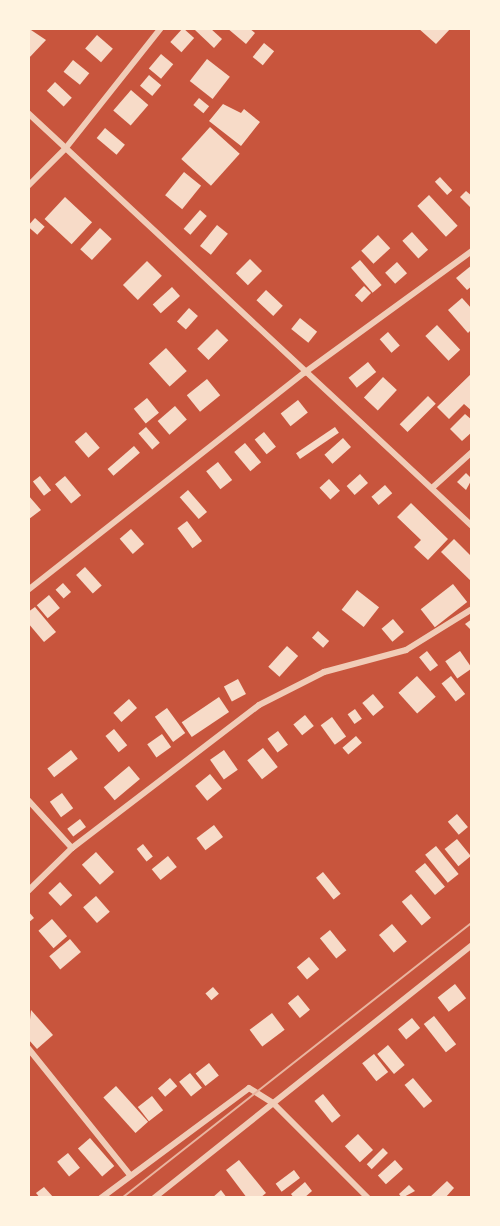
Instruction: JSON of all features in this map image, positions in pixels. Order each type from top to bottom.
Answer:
[{"type":"street","points":[[28,186],[65,149],[161,28]]},
{"type":"street","points":[[28,113],[304,373],[471,526]]},
{"type":"street","points":[[28,590],[304,373],[471,251]]},
{"type":"street","points":[[432,488],[471,452]]},
{"type":"street","points":[[28,891],[72,848],[259,705],[324,672],[406,650],[471,609]]},
{"type":"street","points":[[28,800],[72,848]]},
{"type":"street","points":[[154,1197],[471,945]]},
{"type":"street","points":[[28,1048],[130,1175]]},
{"type":"street","points":[[101,1197],[249,1088],[273,1102],[368,1197]]},
{"type":"building","points":[[28,28],[46,40],[28,59]]},
{"type":"building","points":[[183,28],[194,38],[181,52],[170,42]]},
{"type":"building","points":[[210,28],[222,39],[214,48],[195,30]]},
{"type":"building","points":[[227,28],[249,28],[255,33],[246,44]]},
{"type":"building","points":[[418,28],[451,28],[436,44]]},
{"type":"building","points":[[97,35],[113,49],[101,62],[85,49]]},
{"type":"building","points":[[264,43],[274,51],[263,65],[253,57]]},
{"type":"building","points":[[161,54],[173,64],[161,79],[149,69]]},
{"type":"building","points":[[207,59],[230,77],[213,99],[190,81]]},
{"type":"building","points":[[73,60],[89,73],[80,85],[64,72]]},
{"type":"building","points":[[149,75],[161,85],[152,96],[140,86]]},
{"type":"building","points":[[55,82],[72,98],[64,106],[47,91]]},
{"type":"building","points":[[131,90],[148,105],[131,125],[113,110]]},
{"type":"building","points":[[199,98],[209,106],[203,113],[193,105]]},
{"type":"building","points":[[223,104],[241,113],[244,109],[260,122],[241,146],[209,121]]},
{"type":"building","points":[[210,127],[240,154],[211,186],[181,159]]},
{"type":"building","points":[[105,128],[125,145],[117,155],[97,138]]},
{"type":"building","points":[[184,172],[201,186],[182,209],[165,195]]},
{"type":"building","points":[[440,177],[452,190],[447,195],[435,182]]},
{"type":"building","points":[[466,191],[472,196],[470,207],[460,197]]},
{"type":"building","points":[[429,195],[458,226],[446,237],[417,206]]},
{"type":"building","points":[[65,197],[92,222],[72,244],[45,219]]},
{"type":"building","points":[[200,210],[207,216],[190,235],[184,229]]},
{"type":"building","points":[[35,218],[45,227],[37,235],[28,226]]},
{"type":"building","points":[[217,225],[228,234],[211,255],[200,246]]},
{"type":"building","points":[[100,228],[112,239],[92,260],[80,249]]},
{"type":"building","points":[[412,232],[428,250],[418,259],[402,241]]},
{"type":"building","points":[[378,235],[390,248],[373,264],[361,251]]},
{"type":"building","points":[[250,259],[262,271],[248,285],[236,273]]},
{"type":"building","points":[[360,260],[382,285],[373,293],[351,268]]},
{"type":"building","points":[[147,261],[162,276],[138,300],[123,285]]},
{"type":"building","points":[[397,262],[407,273],[395,284],[385,273]]},
{"type":"building","points":[[472,265],[472,286],[467,290],[456,278]]},
{"type":"building","points":[[364,286],[371,293],[362,302],[355,295]]},
{"type":"building","points":[[172,287],[180,296],[161,313],[153,304]]},
{"type":"building","points":[[266,290],[283,306],[273,316],[256,300]]},
{"type":"building","points":[[462,298],[472,309],[472,329],[468,333],[448,310]]},
{"type":"building","points":[[189,308],[198,316],[186,329],[177,321]]},
{"type":"building","points":[[300,318],[317,332],[308,343],[291,329]]},
{"type":"building","points":[[437,325],[460,350],[448,361],[425,336]]},
{"type":"building","points":[[217,329],[228,340],[209,360],[197,349]]},
{"type":"building","points":[[388,332],[400,346],[392,353],[380,339]]},
{"type":"building","points":[[166,348],[187,371],[170,386],[149,363]]},
{"type":"building","points":[[368,362],[376,372],[357,388],[349,378]]},
{"type":"building","points":[[472,373],[472,411],[464,404],[449,419],[437,407]]},
{"type":"building","points":[[383,377],[397,390],[378,410],[364,397]]},
{"type":"building","points":[[207,379],[220,395],[200,412],[187,395]]},
{"type":"building","points":[[428,396],[436,404],[407,432],[400,424]]},
{"type":"building","points":[[147,398],[159,413],[146,423],[134,409]]},
{"type":"building","points":[[298,400],[308,413],[291,426],[281,414]]},
{"type":"building","points":[[175,406],[187,420],[169,435],[158,421]]},
{"type":"building","points":[[465,414],[472,420],[472,432],[462,441],[450,429]]},
{"type":"building","points":[[146,427],[160,443],[152,449],[138,434]]},
{"type":"building","points":[[335,427],[339,433],[300,459],[296,453]]},
{"type":"building","points":[[86,432],[100,448],[88,458],[75,442]]},
{"type":"building","points":[[264,432],[276,447],[267,454],[255,440]]},
{"type":"building","points":[[343,438],[351,447],[332,464],[324,455]]},
{"type":"building","points":[[245,443],[261,462],[250,471],[234,452]]},
{"type":"building","points":[[134,446],[140,453],[113,476],[108,469]]},
{"type":"building","points":[[218,462],[232,480],[220,489],[206,471]]},
{"type":"building","points":[[466,473],[472,479],[466,490],[457,482]]},
{"type":"building","points":[[360,474],[368,483],[355,495],[347,486]]},
{"type":"building","points":[[40,476],[51,490],[44,496],[33,482]]},
{"type":"building","points":[[65,476],[81,495],[71,504],[55,484]]},
{"type":"building","points":[[329,479],[340,491],[330,500],[319,488]]},
{"type":"building","points":[[385,485],[392,493],[379,505],[371,497]]},
{"type":"building","points":[[188,490],[207,512],[199,519],[180,497]]},
{"type":"building","points":[[28,495],[41,510],[29,519],[28,518]]},
{"type":"building","points":[[411,503],[448,539],[428,560],[414,547],[421,540],[397,517]]},
{"type":"building","points":[[187,521],[202,541],[192,548],[177,528]]},
{"type":"building","points":[[131,529],[144,544],[133,554],[120,539]]},
{"type":"building","points":[[454,539],[472,557],[472,582],[441,552]]},
{"type":"building","points":[[85,567],[102,586],[93,594],[76,575]]},
{"type":"building","points":[[63,583],[71,592],[64,599],[56,590]]},
{"type":"building","points":[[453,584],[467,602],[435,627],[421,609]]},
{"type":"building","points":[[357,590],[379,607],[364,627],[342,610]]},
{"type":"building","points":[[49,595],[60,608],[48,618],[37,605]]},
{"type":"building","points":[[35,607],[56,632],[44,642],[28,623],[28,612]]},
{"type":"building","points":[[393,619],[404,632],[392,642],[382,629]]},
{"type":"building","points":[[472,619],[472,631],[465,624]]},
{"type":"building","points":[[318,631],[329,641],[323,648],[312,638]]},
{"type":"building","points":[[287,646],[298,656],[279,677],[268,667]]},
{"type":"building","points":[[427,651],[438,665],[430,671],[419,657]]},
{"type":"building","points":[[460,651],[472,668],[457,679],[445,661]]},
{"type":"building","points":[[417,676],[436,697],[417,714],[398,693]]},
{"type":"building","points":[[451,676],[465,694],[456,702],[442,683]]},
{"type":"building","points":[[238,679],[246,694],[232,702],[224,687]]},
{"type":"building","points":[[373,694],[384,707],[373,716],[362,703]]},
{"type":"building","points":[[219,697],[229,712],[192,737],[182,722]]},
{"type":"building","points":[[129,699],[137,708],[121,722],[113,713]]},
{"type":"building","points":[[167,708],[185,733],[173,742],[155,717]]},
{"type":"building","points":[[355,709],[362,719],[355,724],[348,714]]},
{"type":"building","points":[[305,715],[314,726],[302,735],[293,724]]},
{"type":"building","points":[[332,717],[346,736],[335,745],[321,725]]},
{"type":"building","points":[[114,729],[127,745],[119,752],[105,736]]},
{"type":"building","points":[[278,731],[288,745],[277,752],[267,739]]},
{"type":"building","points":[[162,734],[171,747],[156,757],[147,744]]},
{"type":"building","points":[[356,736],[362,743],[348,755],[342,748]]},
{"type":"building","points":[[263,748],[278,767],[262,779],[247,760]]},
{"type":"building","points":[[71,750],[78,759],[54,777],[47,768]]},
{"type":"building","points":[[224,750],[238,770],[224,779],[210,760]]},
{"type":"building","points":[[129,766],[140,779],[115,800],[104,787]]},
{"type":"building","points":[[210,774],[222,789],[207,801],[195,786]]},
{"type":"building","points":[[62,793],[73,808],[61,817],[50,802]]},
{"type":"building","points":[[457,814],[468,827],[459,835],[448,822]]},
{"type":"building","points":[[80,819],[86,827],[73,837],[67,829]]},
{"type":"building","points":[[214,825],[223,837],[205,850],[196,838]]},
{"type":"building","points":[[457,839],[471,856],[458,866],[445,849]]},
{"type":"building","points":[[143,844],[153,857],[147,862],[137,849]]},
{"type":"building","points":[[436,846],[459,874],[448,883],[425,855]]},
{"type":"building","points":[[96,852],[114,872],[100,885],[82,865]]},
{"type":"building","points":[[168,856],[177,867],[160,880],[152,869]]},
{"type":"building","points":[[425,863],[445,887],[435,895],[415,871]]},
{"type":"building","points":[[323,872],[341,894],[334,899],[316,878]]},
{"type":"building","points":[[60,882],[72,895],[61,906],[48,893]]},
{"type":"building","points":[[411,894],[431,918],[422,925],[402,902]]},
{"type":"building","points":[[96,896],[110,912],[97,923],[83,907]]},
{"type":"building","points":[[28,911],[34,918],[28,923]]},
{"type":"building","points":[[52,919],[67,936],[54,948],[38,931]]},
{"type":"building","points":[[392,924],[407,942],[394,953],[379,935]]},
{"type":"building","points":[[330,930],[346,950],[336,958],[320,938]]},
{"type":"building","points":[[70,939],[81,952],[60,969],[49,956]]},
{"type":"building","points":[[309,957],[319,969],[307,980],[297,967]]},
{"type":"building","points":[[455,984],[466,998],[449,1012],[438,998]]},
{"type":"building","points":[[213,987],[219,994],[211,1000],[205,994]]},
{"type":"building","points":[[298,995],[310,1010],[300,1018],[288,1003]]},
{"type":"building","points":[[31,1010],[53,1035],[37,1049],[28,1039]]},
{"type":"building","points":[[272,1013],[285,1030],[262,1047],[250,1030]]},
{"type":"building","points":[[434,1016],[456,1044],[446,1052],[424,1024]]},
{"type":"building","points":[[412,1018],[420,1028],[406,1039],[398,1029]]},
{"type":"building","points":[[388,1045],[405,1065],[394,1074],[377,1054]]},
{"type":"building","points":[[374,1054],[388,1072],[376,1081],[362,1063]]},
{"type":"building","points":[[209,1063],[219,1076],[205,1086],[196,1073]]},
{"type":"building","points":[[190,1073],[202,1088],[191,1097],[179,1082]]},
{"type":"building","points":[[170,1078],[177,1086],[165,1097],[158,1088]]},
{"type":"building","points":[[413,1078],[432,1101],[424,1108],[405,1085]]},
{"type":"building","points":[[116,1086],[148,1122],[135,1133],[103,1097]]},
{"type":"building","points":[[323,1094],[341,1116],[332,1123],[314,1101]]},
{"type":"building","points":[[152,1096],[163,1110],[149,1121],[138,1107]]},
{"type":"building","points":[[358,1134],[373,1150],[360,1162],[345,1146]]},
{"type":"building","points":[[90,1138],[114,1166],[102,1176],[78,1148]]},
{"type":"building","points":[[383,1148],[388,1153],[372,1169],[367,1164]]},
{"type":"building","points":[[68,1153],[80,1168],[69,1177],[57,1162]]},
{"type":"building","points":[[239,1160],[266,1193],[260,1198],[247,1198],[226,1170]]},
{"type":"building","points":[[395,1160],[403,1169],[386,1184],[378,1175]]},
{"type":"building","points":[[294,1170],[300,1178],[282,1192],[276,1184]]},
{"type":"building","points":[[447,1181],[454,1188],[445,1198],[429,1198]]},
{"type":"building","points":[[305,1182],[312,1191],[304,1198],[294,1198],[291,1194]]},
{"type":"building","points":[[409,1185],[415,1191],[402,1198],[399,1194]]},
{"type":"building","points":[[44,1187],[54,1198],[40,1198],[36,1193]]},
{"type":"building","points":[[221,1190],[227,1198],[212,1198]]},
{"type":"tram line","points":[[122,1198],[472,923]]}]
